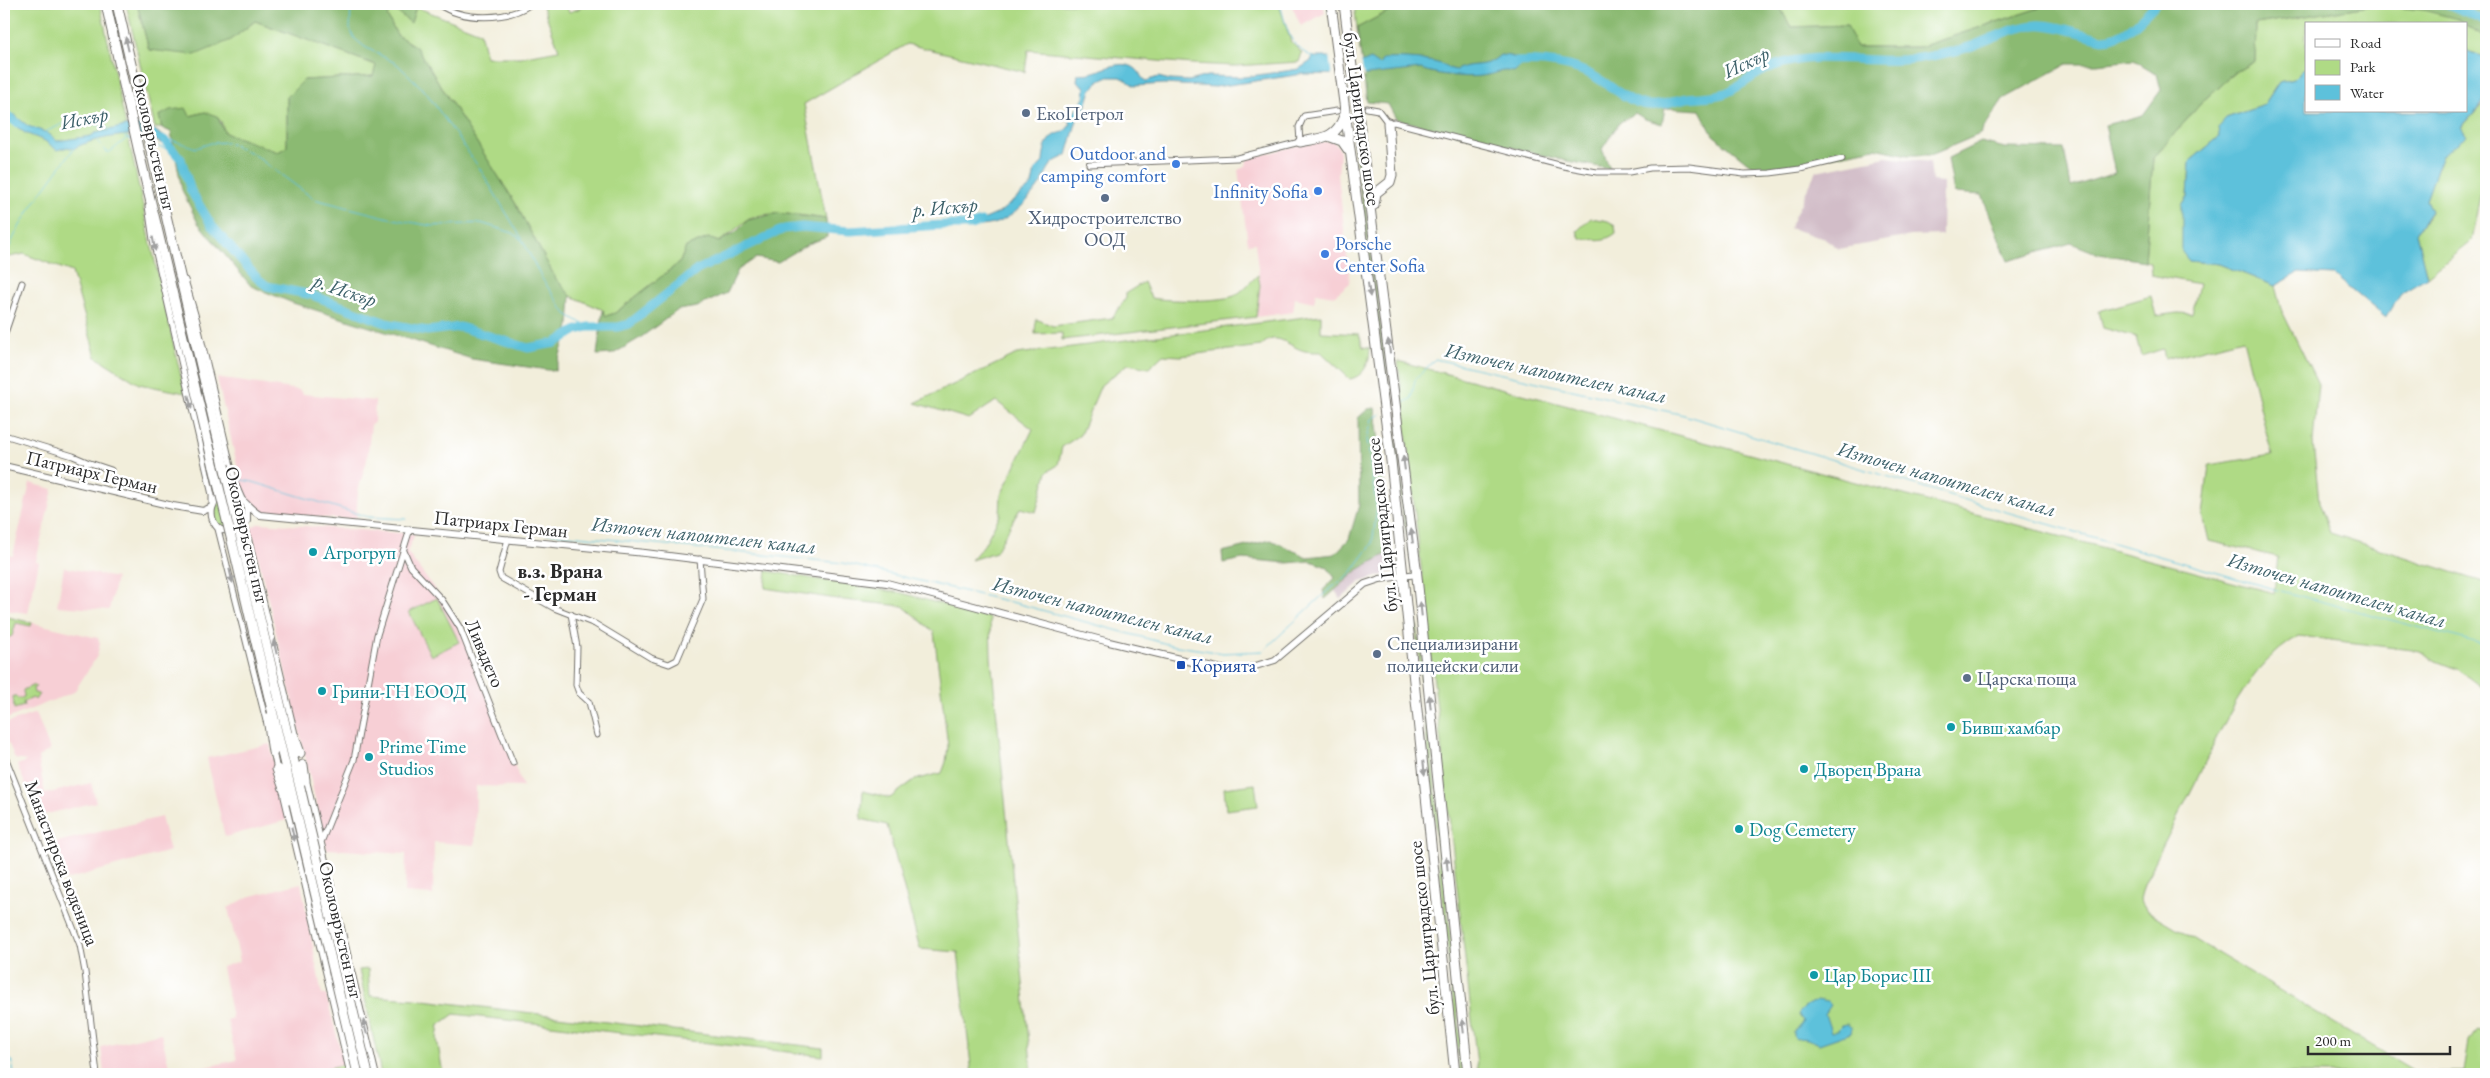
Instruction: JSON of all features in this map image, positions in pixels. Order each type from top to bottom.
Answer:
[{"type":"highway","name":"Околовръстен път","points":[[106,4],[141,161],[214,467],[270,660],[368,1074]]},
{"type":"highway","name":"Околовръстен път","points":[[117,4],[224,465],[261,666],[358,1074]]},
{"type":"highway","name":"бул. Цариградско шосе","points":[[1331,4],[1343,93],[1341,112],[1351,153],[1388,431],[1455,1074]]},
{"type":"highway","name":"бул. Цариградско шосе","points":[[1344,4],[1400,427],[1417,574],[1468,1074]]},
{"type":"highway","points":[[1300,142],[1328,136],[1339,129],[1341,112]]},
{"type":"highway","points":[[1374,233],[1374,198],[1382,187],[1390,182],[1392,176],[1388,123]]},
{"type":"highway","points":[[1328,136],[1342,141],[1351,153]]},
{"type":"highway","points":[[1364,155],[1373,180],[1382,187]]},
{"type":"highway","points":[[270,660],[300,753]]},
{"type":"highway","points":[[261,666],[273,752]]},
{"type":"highway","points":[[303,765],[317,857]]},
{"type":"highway","points":[[277,770],[303,840]]},
{"type":"street","points":[[438,4],[459,13],[490,17],[522,10],[531,4]]},
{"type":"street","points":[[1367,108],[1378,110],[1388,123],[1394,122],[1563,166],[1598,172],[1624,173],[1656,168],[1689,167],[1757,174],[1800,169],[1842,159]]},
{"type":"street","points":[[1089,164],[1237,158],[1300,142],[1299,127],[1304,116],[1341,112]]},
{"type":"street","points":[[141,161],[153,240],[212,495],[211,517],[218,529],[350,1074]]},
{"type":"street","points":[[160,190],[197,321],[235,483],[242,500],[260,515],[234,532],[218,529]]},
{"type":"street","points":[[4,336],[22,283]]},
{"type":"street","points":[[4,435],[111,470]]},
{"type":"street","points":[[79,484],[87,462]]},
{"type":"street","name":"Патриарх Герман","points":[[4,466],[173,506],[203,511],[211,517]]},
{"type":"street","points":[[203,511],[212,507],[219,498],[226,495],[235,496],[242,500]]},
{"type":"street","points":[[247,506],[246,523],[376,1074]]},
{"type":"street","name":"Патриарх Герман","points":[[260,515],[508,539],[887,583],[1208,667],[1234,669],[1258,666],[1274,660],[1365,584],[1417,574]]},
{"type":"street","points":[[321,843],[354,760],[377,635],[410,529]]},
{"type":"street","points":[[508,539],[499,572],[501,578],[554,608],[595,624],[658,661],[674,664],[698,615],[703,599],[700,560]]},
{"type":"street","name":"Ливадето","points":[[404,551],[411,567],[442,600],[460,628],[513,763]]},
{"type":"street","points":[[400,565],[411,567]]},
{"type":"street","points":[[570,614],[577,646],[576,684],[579,693],[589,702],[598,735]]},
{"type":"street","name":"Манастирска воденица","points":[[4,754],[80,945],[97,1074]]},
{"type":"street","points":[[317,824],[321,825],[329,821]]},
{"type":"shaded area","points":[[1291,4],[1323,4],[1325,13],[1301,26]]},
{"type":"shaded area","points":[[1332,141],[1338,146],[1340,152],[1338,175],[1350,283],[1334,296],[1316,293],[1314,302],[1295,298],[1293,312],[1256,317],[1260,285],[1255,243],[1248,244],[1238,170],[1246,166],[1247,159],[1296,146]]},
{"type":"shaded area","points":[[1886,157],[1930,162],[1932,181],[1943,182],[1942,235],[1911,236],[1839,249],[1826,239],[1789,228],[1816,171]]},
{"type":"shaded area","points":[[217,378],[299,390],[303,394],[375,401],[374,422],[371,425],[367,460],[358,491],[356,520],[261,513],[255,510],[243,491]]},
{"type":"shaded area","points":[[30,483],[53,489],[36,561],[39,562],[28,613],[4,610],[4,554],[13,556]]},
{"type":"shaded area","points":[[260,523],[415,534],[407,552],[459,622],[523,787],[476,786],[475,845],[434,842],[433,895],[405,893],[406,854],[327,849],[251,527]]},
{"type":"shaded area","points":[[1392,551],[1395,571],[1360,582],[1341,599],[1335,591],[1359,569]]},
{"type":"shaded area","points":[[64,567],[116,578],[109,610],[57,606]]},
{"type":"shaded area","points":[[8,617],[98,638],[100,643],[97,656],[74,692],[4,720],[4,618]]},
{"type":"shaded area","points":[[36,713],[50,750],[38,757],[45,794],[91,783],[96,802],[39,816],[17,765],[27,761],[15,759],[4,732],[4,724]]},
{"type":"shaded area","points":[[270,744],[287,820],[225,837],[207,758]]},
{"type":"shaded area","points":[[161,817],[170,851],[65,880],[49,844]]},
{"type":"shaded area","points":[[301,883],[322,995],[326,994],[344,1064],[305,1074],[174,1074],[237,1060],[227,1020],[232,1018],[222,967],[240,961],[228,908],[248,897]]},
{"type":"shaded area","points":[[161,1033],[171,1074],[104,1074],[101,1047]]},
{"type":"green space","points":[[4,4],[100,4],[185,393],[139,384],[96,357],[72,272],[24,254],[4,258]]},
{"type":"green space","points":[[126,4],[137,4],[149,50],[231,40],[255,21],[376,65],[374,76],[304,80],[287,97],[287,147],[278,152],[225,133],[221,121],[205,112],[190,116],[159,115],[162,128],[155,128]]},
{"type":"green space","points":[[137,4],[412,4],[416,7],[411,23],[392,8],[387,16],[397,35],[416,47],[514,201],[556,279],[571,296],[569,326],[555,371],[472,359],[293,303],[251,286],[198,223],[182,190],[171,132],[162,128],[159,116],[170,110],[186,108],[190,116],[205,112],[217,116],[225,133],[278,152],[287,147],[287,97],[304,80],[373,76],[376,65],[255,21],[231,40],[195,55],[149,50]]},
{"type":"green space","points":[[542,4],[565,4],[569,12],[581,8],[580,4],[1279,4],[1291,42],[1302,53],[1299,62],[1234,66],[1028,50],[1025,72],[907,44],[804,104],[826,219],[785,214],[754,217],[719,242],[708,238],[686,247],[680,262],[615,313],[606,316],[603,310],[571,296],[556,279],[514,201],[416,47],[397,35],[387,16],[392,8],[411,22],[416,7],[480,32],[486,57],[520,57],[559,50]]},
{"type":"green space","points":[[1354,4],[1402,4],[1357,28]]},
{"type":"green space","points":[[1402,4],[1778,4],[1791,27],[1847,25],[1856,47],[1920,47],[2039,8],[2039,4],[2486,5],[2486,38],[2468,26],[2468,22],[2462,22],[2458,19],[2423,10],[2374,5],[2256,24],[2255,61],[2234,73],[2204,100],[2153,158],[2145,261],[2099,254],[2071,243],[2008,261],[1982,195],[1954,193],[1948,158],[1981,142],[2005,148],[2064,149],[2071,187],[2115,173],[2105,125],[2143,115],[2161,90],[2157,74],[2134,60],[2097,64],[2067,64],[2003,99],[1980,134],[1931,155],[1908,155],[1875,148],[1758,171],[1713,135],[1700,110],[1665,108],[1662,124],[1645,119],[1635,113],[1619,123],[1602,149],[1610,169],[1567,161],[1396,119],[1388,104],[1367,102],[1357,28]]},
{"type":"green space","points":[[1778,4],[2031,4],[2039,8],[1920,47],[1855,47],[1846,25],[1791,27]]},
{"type":"green space","points":[[2374,5],[2434,11],[2463,22],[2305,22],[2305,68],[2294,79],[2279,82],[2264,105],[2226,118],[2219,137],[2190,161],[2188,196],[2182,205],[2189,261],[2219,264],[2275,286],[2281,309],[2318,384],[2313,442],[2319,502],[2330,533],[2486,583],[2486,691],[2459,670],[2436,661],[2420,651],[2299,636],[2280,649],[2264,664],[2237,700],[2144,884],[2140,899],[2147,911],[2416,1072],[2464,1072],[2469,1042],[2477,1029],[2486,1033],[2486,1074],[1478,1074],[1398,361],[2274,593],[2278,557],[2209,541],[2203,515],[2209,465],[2272,455],[2243,339],[2165,359],[2163,349],[2141,356],[2136,337],[2103,328],[2099,311],[2151,296],[2156,316],[2178,313],[2192,314],[2199,284],[2151,275],[2150,262],[2145,261],[2153,158],[2204,100],[2234,73],[2255,61],[2256,24]]},
{"type":"green space","points":[[2468,25],[2486,38],[2486,58],[2468,51]]},
{"type":"green space","points":[[2486,97],[2486,166],[2471,241],[2427,277],[2416,233],[2431,212],[2426,200],[2442,155],[2466,136],[2461,128],[2482,105]]},
{"type":"green space","points":[[1354,143],[1357,143],[1412,566],[1399,488]]},
{"type":"green space","points":[[778,213],[826,219],[827,237],[808,244],[778,262],[756,258],[738,270],[727,293],[697,307],[678,310],[640,338],[613,354],[597,355],[603,310],[606,316],[615,313],[680,262],[686,247],[708,238],[719,242],[737,231],[748,220]]},
{"type":"green space","points":[[1591,218],[1608,221],[1615,225],[1616,233],[1603,239],[1580,238],[1577,231]]},
{"type":"green space","points":[[1258,275],[1260,285],[1256,317],[1062,340],[1062,333],[1035,334],[1036,319],[1053,326],[1112,318],[1126,298],[1126,293],[1144,282],[1151,298],[1205,300],[1234,296]]},
{"type":"green space","points":[[1321,315],[1321,332],[1359,334],[1363,347],[1370,348],[1368,363],[1359,375],[1350,379],[1321,352],[1305,351],[1277,339],[1267,341],[1261,346],[1181,356],[1163,355],[1149,368],[1128,364],[1101,385],[1080,435],[1062,447],[1058,465],[1047,472],[1036,512],[1020,508],[996,552],[971,560],[984,545],[1000,515],[1001,495],[1033,429],[996,401],[969,419],[915,403],[1017,354]]},
{"type":"green space","points":[[1375,408],[1392,551],[1359,569],[1325,599],[1323,590],[1335,578],[1327,567],[1311,561],[1287,563],[1243,559],[1223,563],[1222,552],[1271,540],[1307,557],[1335,554],[1349,539],[1359,505],[1358,418],[1368,409]]},
{"type":"green space","points":[[229,499],[239,504],[244,514],[239,524],[229,529],[219,524],[214,514],[219,504]]},
{"type":"green space","points":[[767,571],[902,593],[990,618],[991,657],[1032,1074],[972,1074],[958,952],[920,949],[887,825],[861,819],[863,791],[890,798],[914,780],[942,773],[946,762],[948,746],[934,632],[903,606],[844,600],[765,588]]},
{"type":"green space","points":[[437,598],[459,642],[431,656],[409,612]]},
{"type":"green space","points":[[1413,598],[1424,676],[1464,1074],[1460,1074]]},
{"type":"green space","points":[[8,617],[32,623],[31,626],[16,623],[12,636],[4,639],[4,618]]},
{"type":"green space","points":[[34,685],[36,687],[33,688],[34,693],[39,694],[35,700],[33,698],[23,702],[24,706],[14,709],[13,696],[16,696],[18,699],[24,697],[23,690]]},
{"type":"green space","points":[[1255,784],[1258,806],[1226,810],[1224,788]]},
{"type":"green space","points":[[368,969],[370,996],[415,999],[823,1048],[823,1056],[454,1014],[439,1025],[437,1039],[443,1074],[381,1074],[359,970]]},
{"type":"green space","points":[[344,1064],[346,1074],[305,1074]]},
{"type":"water","points":[[2468,51],[2486,58],[2486,90],[2482,103],[2461,127],[2467,136],[2442,155],[2426,200],[2431,211],[2416,233],[2427,277],[2402,292],[2386,318],[2334,275],[2299,273],[2275,286],[2219,264],[2189,261],[2182,252],[2182,205],[2188,196],[2190,161],[2219,137],[2218,127],[2226,118],[2264,105],[2279,82],[2294,79],[2305,68],[2305,112],[2468,112]]},
{"type":"water","points":[[1500,55],[1527,61],[1514,72],[1503,71],[1472,77],[1453,76],[1421,69],[1367,75],[1303,74],[1215,87],[1164,84],[1135,86],[1121,77],[1106,77],[1098,81],[1091,90],[1086,106],[1078,116],[1067,155],[1056,160],[1051,165],[1041,183],[1028,200],[1011,215],[1002,220],[982,226],[971,225],[999,213],[1032,185],[1035,170],[1043,162],[1044,151],[1050,138],[1064,132],[1071,124],[1069,120],[1084,98],[1085,87],[1077,81],[1078,74],[1125,65],[1136,69],[1146,81],[1158,77],[1189,81],[1207,76],[1244,77],[1299,69],[1311,61],[1312,57],[1329,57],[1354,63],[1365,62],[1370,59],[1379,65],[1383,59],[1415,59],[1437,63],[1456,70],[1462,67],[1484,64]]},
{"type":"water","points":[[13,114],[28,126],[48,133],[57,141],[91,136],[95,133],[137,125],[155,130],[172,149],[148,137],[128,135],[97,140],[73,149],[68,147],[57,150],[45,141],[25,133],[5,118]]},
{"type":"water","points":[[1817,1000],[1828,1002],[1831,1005],[1825,1014],[1831,1032],[1838,1030],[1841,1025],[1847,1024],[1852,1028],[1851,1033],[1819,1044],[1811,1040],[1796,1039],[1793,1036],[1793,1032],[1803,1021],[1798,1014],[1807,1005]]},
{"type":"pier","points":[[1329,55],[1348,61],[1361,60],[1364,77],[1332,77]]},
{"type":"waterway","points":[[351,4],[350,29],[355,39],[365,47],[397,64],[425,91],[480,169],[522,239]]},
{"type":"waterway","points":[[1280,4],[1293,42],[1305,53],[1313,57]]},
{"type":"waterway","name":"Искър","points":[[1517,62],[1548,62],[1578,69],[1597,78],[1626,97],[1640,103],[1657,105],[1687,98],[1723,94],[1774,66],[1792,61],[1829,58],[1884,60],[1920,58],[1966,48],[2011,30],[2028,26],[2050,26],[2102,39],[2111,38],[2132,27],[2156,4]]},
{"type":"waterway","name":"Искър","points":[[2438,4],[2450,5],[2486,21]]},
{"type":"waterway","name":"Искър","points":[[4,113],[17,123]]},
{"type":"waterway","points":[[45,132],[74,119],[81,119],[109,129]]},
{"type":"waterway","points":[[124,137],[132,140]]},
{"type":"waterway","name":"р. Искър","points":[[165,138],[196,148],[211,143],[227,142],[253,154],[314,199],[393,219],[432,226],[481,223],[513,233],[523,241],[541,277],[566,314],[588,327]]},
{"type":"waterway","points":[[98,141],[107,152],[110,152],[126,139]]},
{"type":"waterway","name":"р. Искър","points":[[164,140],[181,159],[191,191],[212,226],[257,278],[267,286],[312,295],[386,323],[427,331],[460,327],[528,348],[555,343],[577,330],[588,327],[618,327],[629,324],[697,270],[784,229],[802,227],[850,231],[971,225],[981,222]]},
{"type":"waterway","name":"р. Искър","points":[[155,146],[166,149],[181,159]]},
{"type":"waterway","points":[[4,261],[10,245],[26,216],[74,148]]},
{"type":"waterway","name":"Източен напоителен канал","points":[[1400,404],[1411,399],[1415,380],[1435,359],[1684,415],[1989,507],[2270,588],[2486,645]]},
{"type":"waterway","name":"Източен напоителен канал","points":[[470,525],[843,563],[1019,604],[1171,645],[1223,653],[1263,651],[1325,593],[1351,573],[1372,544],[1377,510],[1367,439],[1372,419],[1381,414]]},
{"type":"waterway","name":"Източен напоителен канал","points":[[237,479],[253,482],[368,517],[406,519]]},
{"type":"waterway","points":[[4,1050],[12,1062],[14,1074]]},
{"type":"tunnel","points":[[1337,111],[1367,108]]},
{"type":"place","name":"ЕкоПетрол","points":[[1026,113]]},
{"type":"place","name":"Outdoor and camping comfort","points":[[1176,164]]},
{"type":"place","name":"Infinity Sofia","points":[[1318,191]]},
{"type":"place","name":"Хидростроителство ООД","points":[[1105,198]]},
{"type":"place","name":"Porsche Center Sofia","points":[[1325,254]]},
{"type":"place","name":"Агрогруп","points":[[313,552]]},
{"type":"place","name":"Специализирани полицейски сили","points":[[1377,654]]},
{"type":"place","name":"Корията","points":[[1181,665]]},
{"type":"place","name":"Царска поща","points":[[1967,678]]},
{"type":"place","name":"Грини-ГН ЕООД","points":[[322,691]]},
{"type":"place","name":"Бивш хамбар","points":[[1951,727]]},
{"type":"place","name":"Prime Time Studios","points":[[369,757]]},
{"type":"place","name":"Дворец Врана","points":[[1804,769]]},
{"type":"place","name":"Dog Cemetery","points":[[1739,829]]},
{"type":"place","name":"Цар Борис III","points":[[1814,975]]},
{"type":"district","name":"в.з. Врана - Герман","points":[[560,582]]}]
